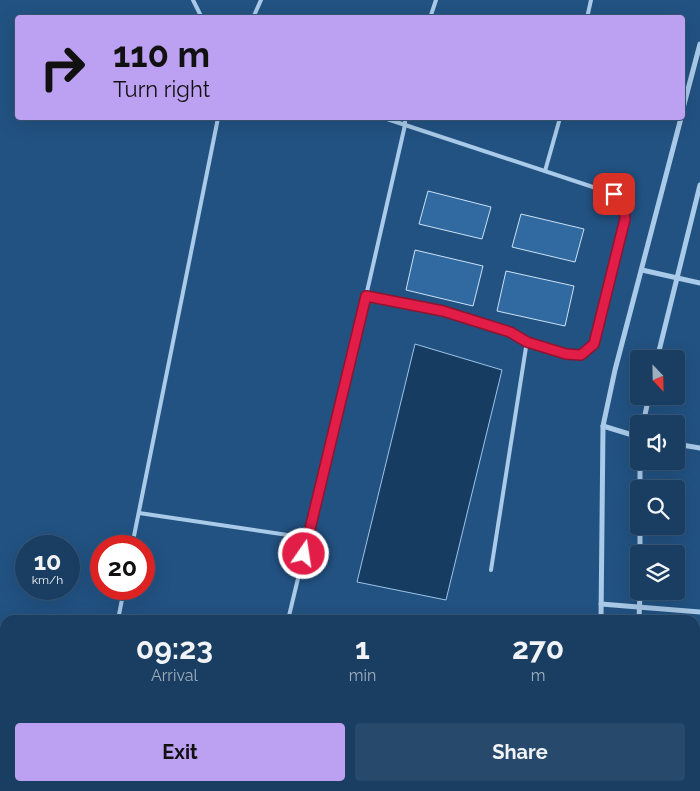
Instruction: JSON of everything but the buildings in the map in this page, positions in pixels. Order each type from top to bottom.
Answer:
[{"type":"street","points":[[685,101],[700,44]]},
{"type":"street","points":[[601,615],[603,426],[615,370],[680,120]]},
{"type":"street","points":[[660,350],[676,278],[700,186]]},
{"type":"street","points":[[642,270],[700,282]]},
{"type":"street","points":[[603,426],[630,434]]},
{"type":"street","points":[[685,446],[700,448]]},
{"type":"street","points":[[640,600],[640,615]]},
{"type":"street","points":[[601,604],[700,612]]},
{"type":"lane","points":[[193,0],[200,15]]},
{"type":"lane","points":[[254,15],[261,0]]},
{"type":"lane","points":[[431,15],[436,0]]},
{"type":"lane","points":[[588,15],[591,0]]},
{"type":"lane","points":[[134,535],[218,120]]},
{"type":"lane","points":[[366,296],[443,311],[510,332],[527,342],[566,354],[581,355],[594,344],[625,219],[624,208],[614,194],[390,120]]},
{"type":"lane","points":[[289,615],[366,296],[405,120]]},
{"type":"lane","points":[[545,171],[559,120]]},
{"type":"lane","points":[[491,570],[527,342]]},
{"type":"lane","points":[[139,513],[308,538]]},
{"type":"lane","points":[[119,615],[122,600]]},
{"type":"water","points":[[415,344],[502,370],[446,600],[357,582]]},
{"type":"route","points":[[304,554],[366,296],[443,311],[510,332],[527,342],[566,354],[581,355],[594,344],[625,219],[622,202],[614,194]]}]
